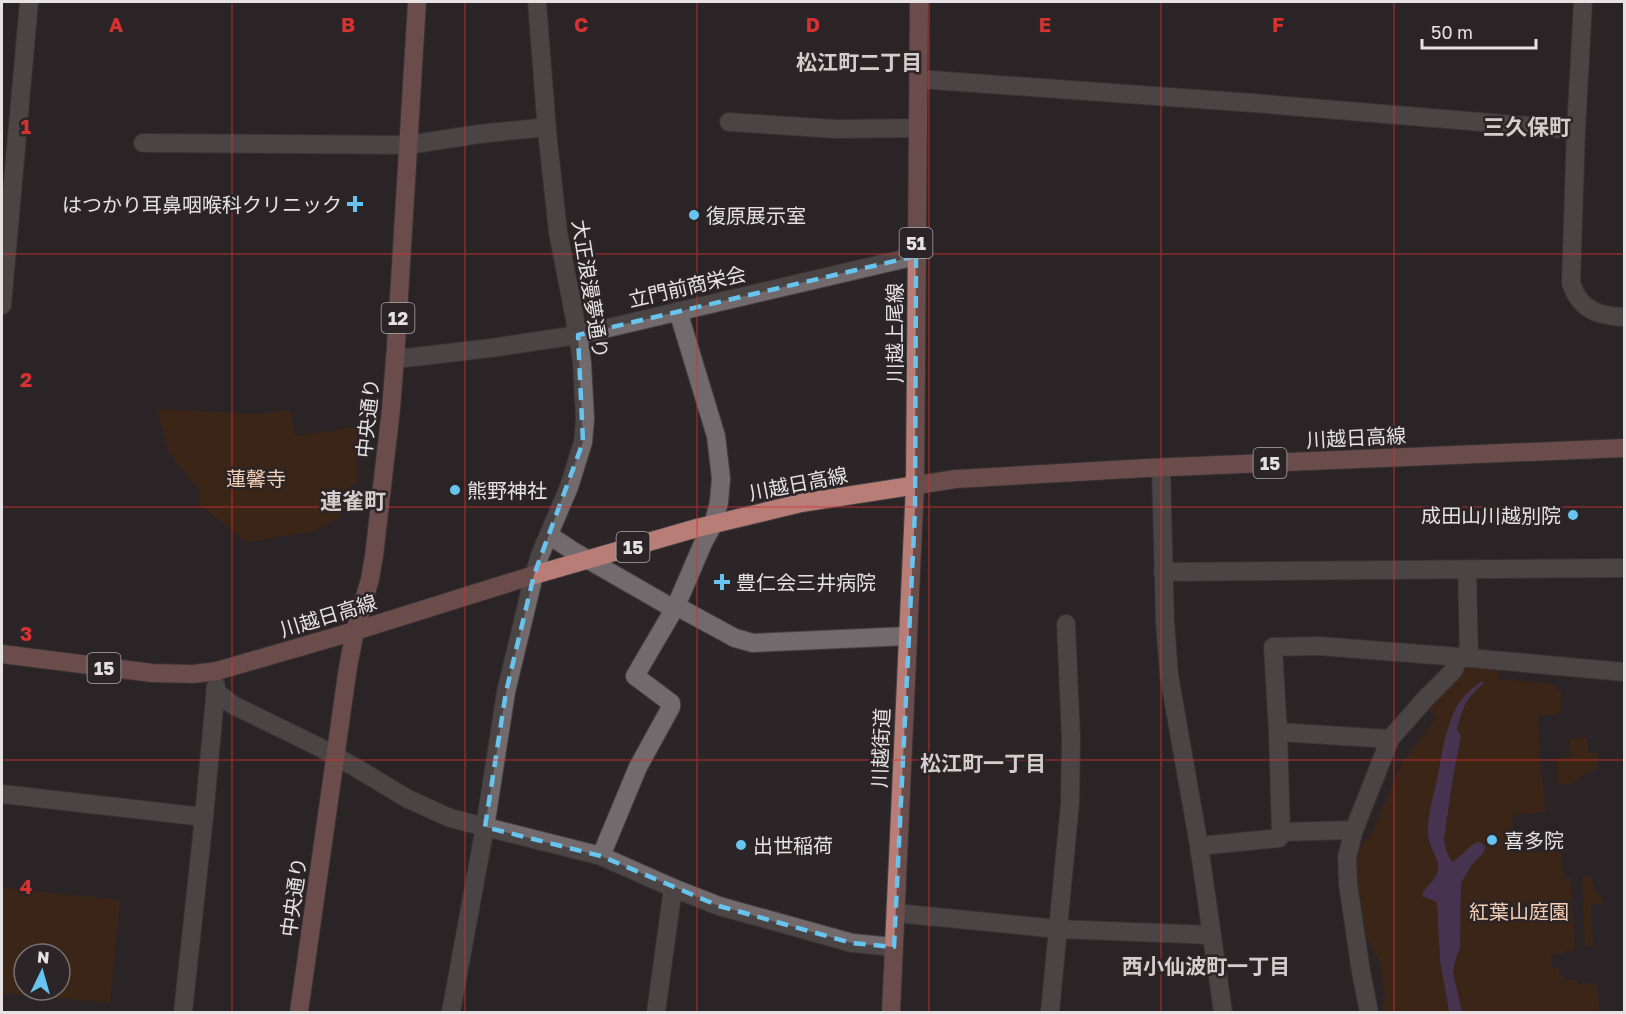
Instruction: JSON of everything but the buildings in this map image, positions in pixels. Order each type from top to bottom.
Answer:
[{"type":"main road","name":"中央通り","points":[[299,1012],[348,667],[355,631],[370,579],[377,540],[396,358],[417,2]]},
{"type":"main road","name":"川越上尾線","points":[[915,485],[919,2]]},
{"type":"main road","name":"川越日高線","points":[[2,654],[152,673],[193,674],[217,671],[534,575],[713,525],[801,503],[915,485],[990,476],[1624,448]]},
{"type":"main road","name":"川越街道","points":[[891,1012],[915,485]]},
{"type":"street","points":[[2,305],[29,2]]},
{"type":"street","name":"大正浪漫夢通り","points":[[451,1012],[485,827],[506,692],[534,575],[540,555],[569,487],[583,442],[585,419],[578,335],[558,232],[540,57],[537,2]]},
{"type":"street","points":[[1584,2],[1576,130],[1571,283],[1579,300],[1589,309],[1601,315],[1624,317]]},
{"type":"street","points":[[918,79],[1253,102],[1576,130]]},
{"type":"street","points":[[729,122],[836,129],[917,128]]},
{"type":"street","points":[[143,143],[408,145],[547,127]]},
{"type":"street","name":"立門前商栄会","points":[[396,358],[491,348],[578,335],[916,256]]},
{"type":"street","points":[[601,856],[638,767],[671,707],[671,703],[635,676],[675,608],[713,525],[720,502],[721,478],[716,436],[678,311]]},
{"type":"street","points":[[1161,468],[1165,622],[1169,675],[1199,846],[1223,1012]]},
{"type":"street","points":[[549,535],[675,608],[735,638],[753,643],[908,636]]},
{"type":"street","points":[[1164,572],[1624,568]]},
{"type":"street","points":[[1369,1012],[1348,884],[1347,857],[1354,830],[1390,739],[1464,657],[1467,570]]},
{"type":"street","points":[[1050,1012],[1070,803],[1071,739],[1066,624]]},
{"type":"street","points":[[1199,846],[1279,838],[1281,832],[1278,732],[1273,647],[1319,646],[1624,672]]},
{"type":"street","points":[[183,1012],[217,671]]},
{"type":"street","points":[[216,692],[233,705],[336,756],[408,799],[450,818],[601,856],[719,906],[852,943],[894,947]]},
{"type":"street","points":[[1278,732],[1390,739]]},
{"type":"street","points":[[2,794],[204,817]]},
{"type":"street","points":[[1281,832],[1354,830]]},
{"type":"street","points":[[656,1012],[673,888]]},
{"type":"street","points":[[896,913],[1058,929],[1212,935]]},
{"type":"highlighted area","points":[[916,256],[915,510],[894,947],[852,943],[719,906],[601,856],[485,827],[506,692],[534,575],[583,442],[578,335]]},
{"type":"green space","name":"蓮馨寺","points":[[157,409],[258,414],[290,410],[295,436],[357,427],[357,484],[350,485],[339,518],[314,531],[246,542],[200,505],[200,491],[169,453]]},
{"type":"green space","name":"喜多院","points":[[1467,668],[1500,669],[1499,679],[1551,684],[1561,693],[1558,714],[1538,716],[1540,762],[1546,812],[1512,815],[1514,853],[1561,851],[1563,878],[1570,878],[1575,951],[1564,951],[1563,954],[1551,955],[1552,968],[1559,968],[1559,976],[1564,976],[1564,981],[1577,980],[1578,984],[1596,983],[1600,1012],[1462,1012],[1453,972],[1460,948],[1461,883],[1471,866],[1484,852],[1482,843],[1478,842],[1452,863],[1444,839],[1461,736],[1457,730],[1462,707],[1485,682],[1466,695],[1454,714],[1445,740],[1429,818],[1429,844],[1438,863],[1438,869],[1422,896],[1437,902],[1440,960],[1449,1012],[1382,1012],[1385,995],[1379,962],[1363,931],[1353,878],[1356,853],[1373,831],[1402,763],[1437,717],[1428,710],[1427,706],[1441,690]]},
{"type":"green space","points":[[1587,737],[1588,753],[1597,752],[1598,770],[1590,770],[1573,783],[1560,784],[1556,759],[1571,757],[1570,739]]},
{"type":"green space","points":[[1591,876],[1594,889],[1604,901],[1601,904],[1591,904],[1593,947],[1585,947],[1582,877]]},
{"type":"green space","points":[[2,888],[120,900],[110,1003],[72,999],[72,942],[12,942],[12,994],[2,993]]},
{"type":"shaded area","points":[[1481,682],[1485,682],[1466,703],[1457,730],[1461,736],[1444,839],[1452,862],[1478,842],[1485,847],[1484,852],[1471,866],[1461,883],[1460,948],[1453,972],[1462,1012],[1449,1012],[1440,960],[1437,902],[1422,896],[1438,869],[1429,840],[1428,821],[1450,722],[1460,701]]},
{"type":"place","name":"はつかり耳鼻咽喉科クリニック","points":[[355,204]]},
{"type":"place","name":"復原展示室","points":[[694,215]]},
{"type":"place","name":"熊野神社","points":[[455,490]]},
{"type":"place","name":"成田山川越別院","points":[[1573,515]]},
{"type":"place","name":"豊仁会三井病院","points":[[722,582]]},
{"type":"place","name":"喜多院","points":[[1492,840]]},
{"type":"place","name":"出世稲荷","points":[[741,845]]},
{"type":"district","name":"松江町二丁目","points":[[859,62]]},
{"type":"district","name":"三久保町","points":[[1527,126]]},
{"type":"district","name":"連雀町","points":[[353,500]]},
{"type":"district","name":"松江町一丁目","points":[[983,763]]},
{"type":"district","name":"西小仙波町一丁目","points":[[1206,966]]},
{"type":"park label","name":"紅葉山庭園","points":[[1519,911]]}]
